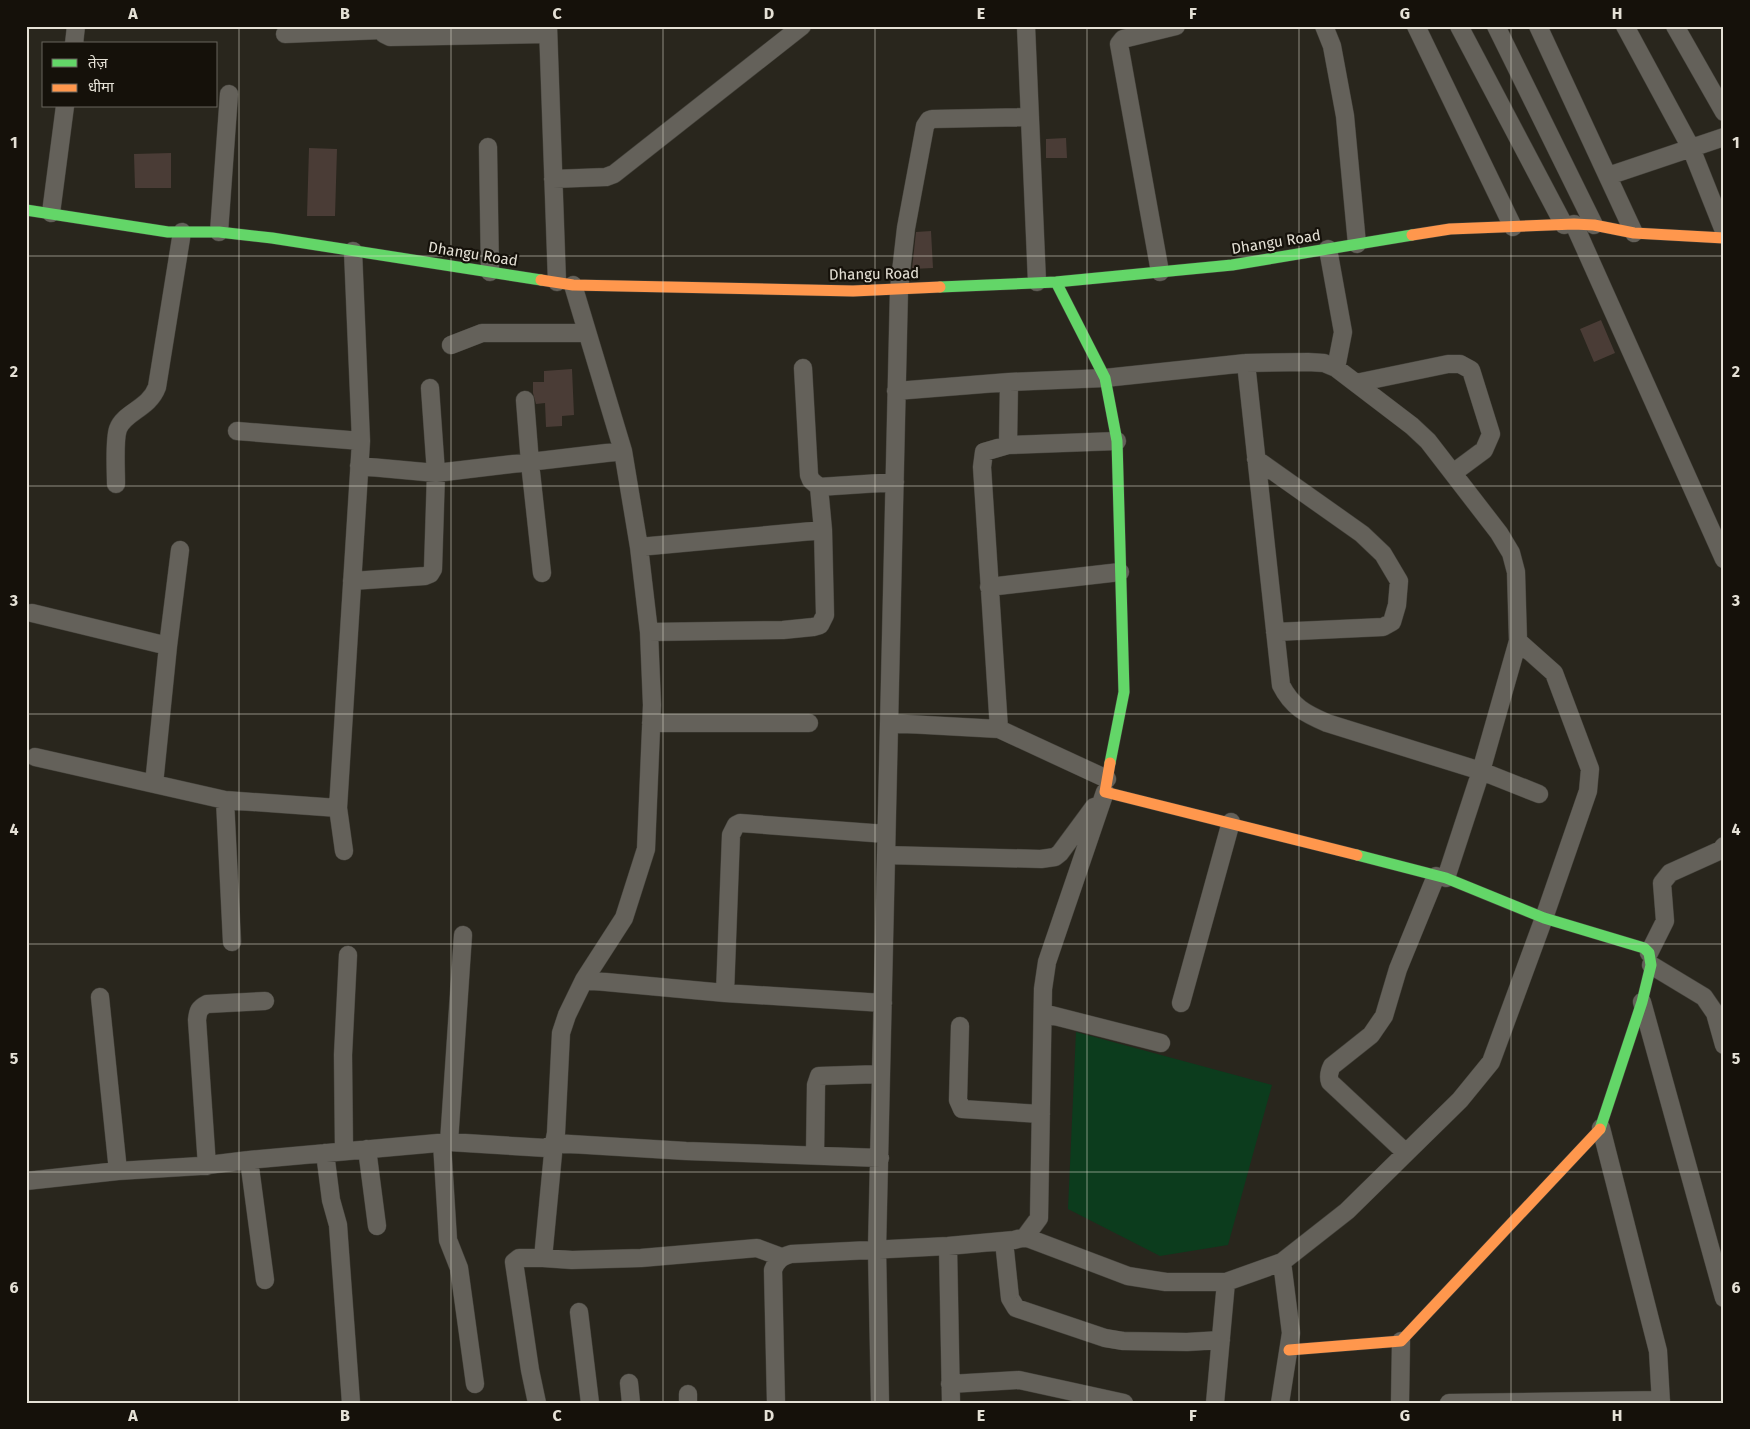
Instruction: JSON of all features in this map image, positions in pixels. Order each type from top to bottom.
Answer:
[{"type":"street","points":[[74,42],[76,26]]},
{"type":"street","points":[[553,179],[606,177],[614,174],[802,26]]},
{"type":"street","points":[[1026,26],[1037,282]]},
{"type":"street","points":[[1160,272],[1119,44],[1123,39],[1176,26]]},
{"type":"street","points":[[1324,26],[1332,46],[1345,116],[1357,244]]},
{"type":"street","points":[[1416,26],[1512,227]]},
{"type":"street","points":[[1459,26],[1569,225],[1724,559]]},
{"type":"street","points":[[1496,26],[1594,225]]},
{"type":"street","points":[[1538,26],[1634,233]]},
{"type":"street","points":[[1625,26],[1691,148],[1724,231]]},
{"type":"street","points":[[1675,26],[1724,112]]},
{"type":"street","points":[[285,34],[382,28],[384,34],[390,37],[548,30],[553,179],[565,283],[587,333],[623,451],[640,547],[649,632],[651,723],[646,850],[624,918],[584,980],[567,1015],[561,1033],[556,1133],[543,1258]]},
{"type":"street","points":[[219,232],[229,94]]},
{"type":"street","points":[[51,213],[65,108]]},
{"type":"street","points":[[880,1403],[877,1249],[899,288],[906,228],[926,123],[932,119],[1030,117]]},
{"type":"street","points":[[1608,176],[1724,137]]},
{"type":"street","points":[[488,146],[490,272]]},
{"type":"street","name":"Dhangu Road","points":[[26,210],[168,232],[219,232],[272,238],[565,283],[853,290],[1056,282],[1232,265],[1450,229],[1594,225],[1634,233],[1724,238]]},
{"type":"street","points":[[116,484],[117,430],[124,420],[153,397],[157,387],[182,232]]},
{"type":"street","points":[[1328,249],[1343,332],[1336,368]]},
{"type":"street","points":[[344,851],[338,808],[361,441],[353,251]]},
{"type":"street","points":[[1025,1237],[1039,1218],[1043,1013],[1047,962],[1106,786],[1124,692],[1117,441],[1105,378],[1056,282]]},
{"type":"street","points":[[451,345],[482,333],[587,333]]},
{"type":"street","points":[[896,391],[1009,382],[1105,378],[1246,363],[1324,363],[1336,368],[1412,426],[1428,441],[1499,533],[1511,553],[1516,572],[1518,641],[1481,771],[1441,877],[1398,969],[1384,1016],[1371,1035],[1332,1066],[1328,1077],[1330,1082],[1406,1153]]},
{"type":"street","points":[[1246,363],[1281,685],[1287,697],[1309,715],[1327,723],[1481,771],[1539,794]]},
{"type":"street","points":[[1356,383],[1448,364],[1460,364],[1471,370],[1491,434],[1484,450],[1453,473]]},
{"type":"street","points":[[649,632],[784,630],[813,628],[820,625],[825,614],[823,530],[819,487],[811,480],[809,475],[803,368]]},
{"type":"street","points":[[1008,445],[1009,382]]},
{"type":"street","points":[[352,580],[425,576],[430,574],[432,569],[436,474],[430,388]]},
{"type":"street","points":[[525,400],[542,573]]},
{"type":"street","points":[[237,432],[361,441]]},
{"type":"street","points":[[999,729],[982,457],[984,452],[1008,445],[1117,441]]},
{"type":"street","points":[[359,466],[436,474],[623,451]]},
{"type":"street","points":[[1256,459],[1362,534],[1383,554],[1399,581],[1397,605],[1392,622],[1383,627],[1275,632]]},
{"type":"street","points":[[819,487],[894,482]]},
{"type":"street","points":[[640,547],[823,530]]},
{"type":"street","points":[[154,784],[180,550]]},
{"type":"street","points":[[990,587],[1120,572]]},
{"type":"street","points":[[32,613],[168,646]]},
{"type":"street","points":[[776,1403],[773,1270],[776,1262],[781,1257],[791,1254],[948,1246],[1004,1241],[1025,1237],[1128,1276],[1166,1282],[1226,1282],[1282,1262],[1347,1211],[1460,1100],[1490,1062],[1544,918],[1588,791],[1590,769],[1554,673],[1518,641]]},
{"type":"street","points":[[651,723],[809,723]]},
{"type":"street","points":[[889,723],[999,729],[1106,786],[1231,822],[1441,877],[1544,918],[1644,948],[1650,959],[1704,997],[1715,1013],[1724,1045]]},
{"type":"street","points":[[35,757],[225,800],[338,808]]},
{"type":"street","points":[[886,855],[1041,859],[1055,856],[1060,853],[1106,786]]},
{"type":"street","points":[[225,800],[232,942]]},
{"type":"street","points":[[1181,1003],[1231,822]]},
{"type":"street","points":[[724,993],[730,836],[736,825],[740,823],[886,834]]},
{"type":"street","points":[[1289,1350],[1401,1341],[1601,1128],[1642,1002],[1650,959],[1664,921],[1662,883],[1670,873],[1721,850],[1724,846]]},
{"type":"street","points":[[463,935],[446,1142],[448,1240],[460,1268],[475,1384]]},
{"type":"street","points":[[344,1151],[343,1055],[348,955]]},
{"type":"street","points":[[584,980],[724,993],[883,1003]]},
{"type":"street","points":[[100,997],[118,1171]]},
{"type":"street","points":[[207,1166],[196,1020],[198,1012],[200,1008],[207,1004],[265,1001]]},
{"type":"street","points":[[1642,1002],[1724,1298]]},
{"type":"street","points":[[1043,1013],[1161,1043]]},
{"type":"street","points":[[960,1026],[958,1100],[962,1109],[1041,1114]]},
{"type":"street","points":[[815,1156],[816,1085],[819,1076],[881,1074]]},
{"type":"street","points":[[1449,1403],[1661,1402],[1658,1352],[1601,1128]]},
{"type":"street","points":[[26,1181],[118,1171],[207,1166],[250,1160],[446,1142],[546,1148],[554,1143],[686,1151],[880,1158]]},
{"type":"street","points":[[367,1149],[376,1226]]},
{"type":"street","points":[[325,1153],[331,1200],[338,1225],[351,1403]]},
{"type":"street","points":[[250,1160],[265,1280]]},
{"type":"street","points":[[1004,1241],[1010,1298],[1016,1308],[1105,1338],[1123,1341],[1178,1342],[1221,1340]]},
{"type":"street","points":[[948,1246],[951,1403]]},
{"type":"street","points":[[537,1403],[530,1370],[514,1262],[519,1258],[572,1260],[641,1258],[757,1248],[781,1257]]},
{"type":"street","points":[[1280,1403],[1292,1333],[1282,1262]]},
{"type":"street","points":[[1215,1403],[1226,1282]]},
{"type":"street","points":[[579,1312],[590,1403]]},
{"type":"street","points":[[1400,1403],[1401,1341]]},
{"type":"street","points":[[950,1384],[1019,1380],[1124,1403]]},
{"type":"street","points":[[629,1383],[631,1403]]},
{"type":"green space","points":[[1076,1032],[1272,1085],[1228,1245],[1160,1256],[1068,1209]]},
{"type":"building","points":[[1066,138],[1067,158],[1046,158],[1046,139]]},
{"type":"building","points":[[309,148],[337,149],[335,216],[307,216]]},
{"type":"building","points":[[171,153],[171,188],[135,188],[134,154]]},
{"type":"building","points":[[931,231],[933,268],[912,269],[916,232]]},
{"type":"building","points":[[1601,320],[1615,353],[1594,362],[1580,329]]},
{"type":"building","points":[[572,369],[574,415],[562,416],[562,426],[546,427],[545,403],[536,404],[533,382],[544,382],[544,371]]},
{"type":"traffic: fast","points":[[26,210],[168,232],[219,232],[272,238],[541,280]]},
{"type":"traffic: fast","points":[[940,287],[1056,282],[1232,265],[1412,235]]},
{"type":"traffic: fast","points":[[1056,282],[1105,378],[1117,441],[1124,692],[1110,763]]},
{"type":"traffic: fast","points":[[1357,855],[1446,878],[1544,918],[1644,948],[1649,953],[1651,965],[1642,1002],[1600,1129]]},
{"type":"traffic: slow","points":[[1412,235],[1450,229],[1574,224],[1594,225],[1634,233],[1724,238]]},
{"type":"traffic: slow","points":[[541,280],[573,285],[853,291],[940,287]]},
{"type":"traffic: slow","points":[[1110,763],[1105,792],[1357,855]]},
{"type":"traffic: slow","points":[[1289,1350],[1401,1341],[1600,1129]]}]
